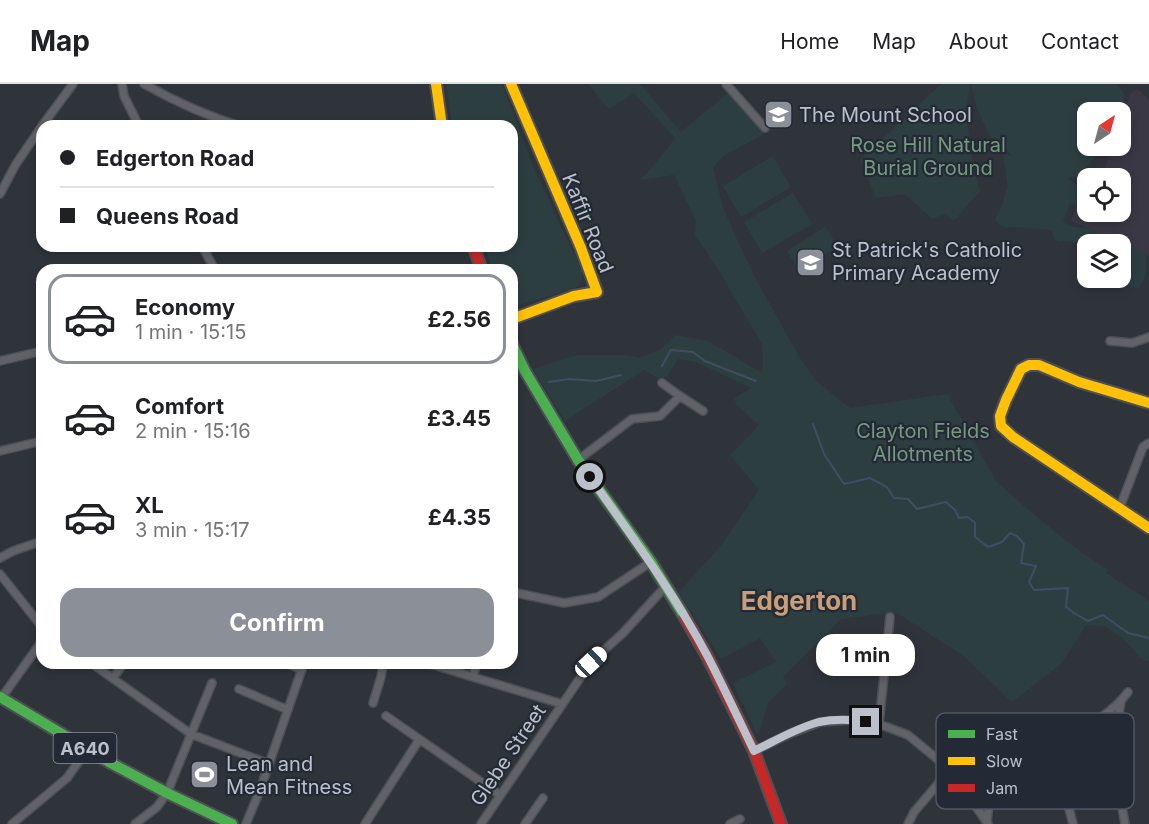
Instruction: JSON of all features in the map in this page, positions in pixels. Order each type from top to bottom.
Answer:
[{"type":"main road","points":[[436,84],[441,120]]},
{"type":"main road","name":"Kaffir Road","points":[[511,84],[581,248],[597,292],[574,297],[518,316]]},
{"type":"main road","points":[[518,356],[578,460],[651,562],[707,656],[754,751],[781,824]]},
{"type":"main road","points":[[1149,403],[1079,382],[1039,365],[1029,365],[1021,369],[1000,416],[1001,426],[1013,436],[1149,528]]},
{"type":"main road","name":"A640","points":[[1,697],[87,750],[166,793],[232,824]]},
{"type":"street","points":[[46,120],[73,84]]},
{"type":"street","points":[[122,84],[124,96],[136,120]]},
{"type":"street","points":[[144,84],[222,120]]},
{"type":"street","points":[[726,84],[765,128]]},
{"type":"street","points":[[0,194],[16,164],[36,135]]},
{"type":"street","points":[[1110,341],[1132,343],[1149,337]]},
{"type":"street","points":[[0,361],[36,352]]},
{"type":"street","points":[[662,383],[704,411]]},
{"type":"street","points":[[578,460],[632,419],[660,416],[680,396]]},
{"type":"street","points":[[0,451],[36,442]]},
{"type":"street","points":[[1120,507],[1143,447],[1149,443]]},
{"type":"street","points":[[0,558],[36,543]]},
{"type":"street","points":[[518,593],[564,603],[598,597],[651,562]]},
{"type":"street","points":[[0,574],[36,619]]},
{"type":"street","name":"Glebe Street","points":[[481,824],[591,662],[623,633],[666,586]]},
{"type":"street","points":[[879,724],[890,617]]},
{"type":"street","points":[[1,697],[36,649]]},
{"type":"street","points":[[100,669],[191,734],[269,764]]},
{"type":"street","points":[[113,678],[120,669]]},
{"type":"street","points":[[246,824],[302,669]]},
{"type":"street","points":[[373,703],[382,669]]},
{"type":"street","points":[[447,669],[562,704]]},
{"type":"street","points":[[473,677],[475,669]]},
{"type":"street","points":[[135,824],[156,807],[166,793],[212,683]]},
{"type":"street","points":[[239,689],[288,710]]},
{"type":"street","points":[[1107,713],[1121,702],[1128,692]]},
{"type":"street","points":[[1119,713],[1121,702]]},
{"type":"street","points":[[386,716],[500,795]]},
{"type":"street","points":[[754,751],[820,722],[853,720],[879,724],[908,735],[936,758]]},
{"type":"street","points":[[365,824],[419,740]]},
{"type":"street","points":[[12,824],[67,778],[87,750]]},
{"type":"street","points":[[908,824],[914,812],[936,786]]},
{"type":"street","points":[[525,824],[543,798]]},
{"type":"street","points":[[978,809],[987,823]]},
{"type":"street","points":[[1069,809],[1073,824]]},
{"type":"street","points":[[1122,809],[1125,824]]},
{"type":"street","points":[[730,824],[740,819]]},
{"type":"shaded area","points":[[1138,89],[1149,100],[1149,256],[1131,251],[1131,234],[1098,234],[1071,221],[1077,203],[1077,222],[1131,222],[1131,168],[1105,168],[1109,156],[1131,156],[1131,102],[1127,102],[1130,94]]},
{"type":"green space","points":[[446,84],[502,84],[516,120],[451,120]]},
{"type":"green space","name":"Clayton Fields Allotments","points":[[588,84],[640,84],[681,132],[728,93],[764,134],[723,156],[713,167],[723,208],[754,276],[801,360],[816,381],[850,408],[947,394],[996,481],[1074,547],[1108,570],[1106,573],[1149,601],[1149,661],[1142,660],[1125,640],[1106,627],[1086,625],[1062,663],[1012,702],[965,657],[897,613],[841,619],[783,677],[787,684],[768,703],[758,736],[733,683],[776,662],[760,638],[721,659],[679,592],[722,544],[759,490],[730,455],[759,425],[737,405],[734,399],[751,388],[696,362],[678,359],[667,377],[658,378],[644,370],[565,421],[533,369],[577,355],[625,355],[640,358],[663,348],[675,335],[708,341],[762,373],[762,344],[695,235],[696,220],[674,175],[640,180],[675,138],[634,93],[609,109]]},
{"type":"green space","name":"Rose Hill Natural Burial Ground","points":[[941,84],[970,84],[966,112],[973,167],[980,191],[954,221],[945,214],[932,219],[905,194],[876,198],[860,160]]},
{"type":"green space","points":[[972,84],[1117,84],[1125,96],[1123,102],[1077,102],[1077,156],[1096,156],[1086,168],[1077,168],[1077,176],[1066,178],[1077,185],[1077,205],[1070,204],[1063,221],[1072,227],[1091,227],[1100,234],[1077,234],[1077,243],[1059,242],[1054,239],[1052,231],[1005,227],[995,220],[1008,187],[1002,157],[1006,154],[1013,156],[990,136],[977,109]]},
{"type":"green space","points":[[518,126],[533,166],[582,271],[582,281],[576,288],[518,305],[518,264],[491,264],[486,252],[518,252]]},
{"type":"green space","points":[[773,156],[791,187],[741,217],[723,186]]},
{"type":"green space","points":[[793,193],[812,224],[762,253],[744,222]]},
{"type":"green space","points":[[825,227],[838,246],[799,270],[787,251]]},
{"type":"green space","points":[[1131,248],[1146,253],[1143,281],[1137,288],[1131,286]]},
{"type":"waterway","points":[[662,366],[671,350],[693,352],[705,361],[756,381]]},
{"type":"waterway","points":[[549,382],[569,379],[596,381],[621,375]]},
{"type":"waterway","points":[[813,424],[824,454],[844,484],[870,478],[887,487],[894,498],[908,499],[917,509],[946,502],[955,510],[959,518],[968,517],[975,523],[975,537],[988,547],[1002,542],[1010,533],[1017,536],[1024,544],[1021,563],[1036,566],[1029,582],[1034,590],[1068,588],[1066,607],[1074,613],[1088,621],[1103,615],[1128,633],[1149,638]]},
{"type":"traffic: fast","points":[[518,356],[578,460],[651,562],[684,616]]},
{"type":"traffic: fast","points":[[0,697],[109,762],[232,824]]},
{"type":"traffic: slow","points":[[436,84],[441,120]]},
{"type":"traffic: slow","points":[[511,84],[581,248],[597,292],[574,296],[518,317]]},
{"type":"traffic: slow","points":[[1149,403],[1079,382],[1039,365],[1029,365],[1021,369],[1000,416],[1001,426],[1013,437],[1149,528]]},
{"type":"traffic: jam","points":[[475,252],[480,264]]},
{"type":"traffic: jam","points":[[684,616],[707,656],[754,751],[781,824]]},
{"type":"place","name":"The Mount School","points":[[778,115]]},
{"type":"place","name":"St Patrick's Catholic Primary Academy","points":[[811,262]]},
{"type":"place","name":"Lean and Mean Fitness","points":[[205,775]]},
{"type":"district","name":"Edgerton","points":[[799,600]]},
{"type":"route","points":[[590,477],[651,562],[674,599],[707,656],[754,751],[820,722],[853,720],[866,722]]}]
